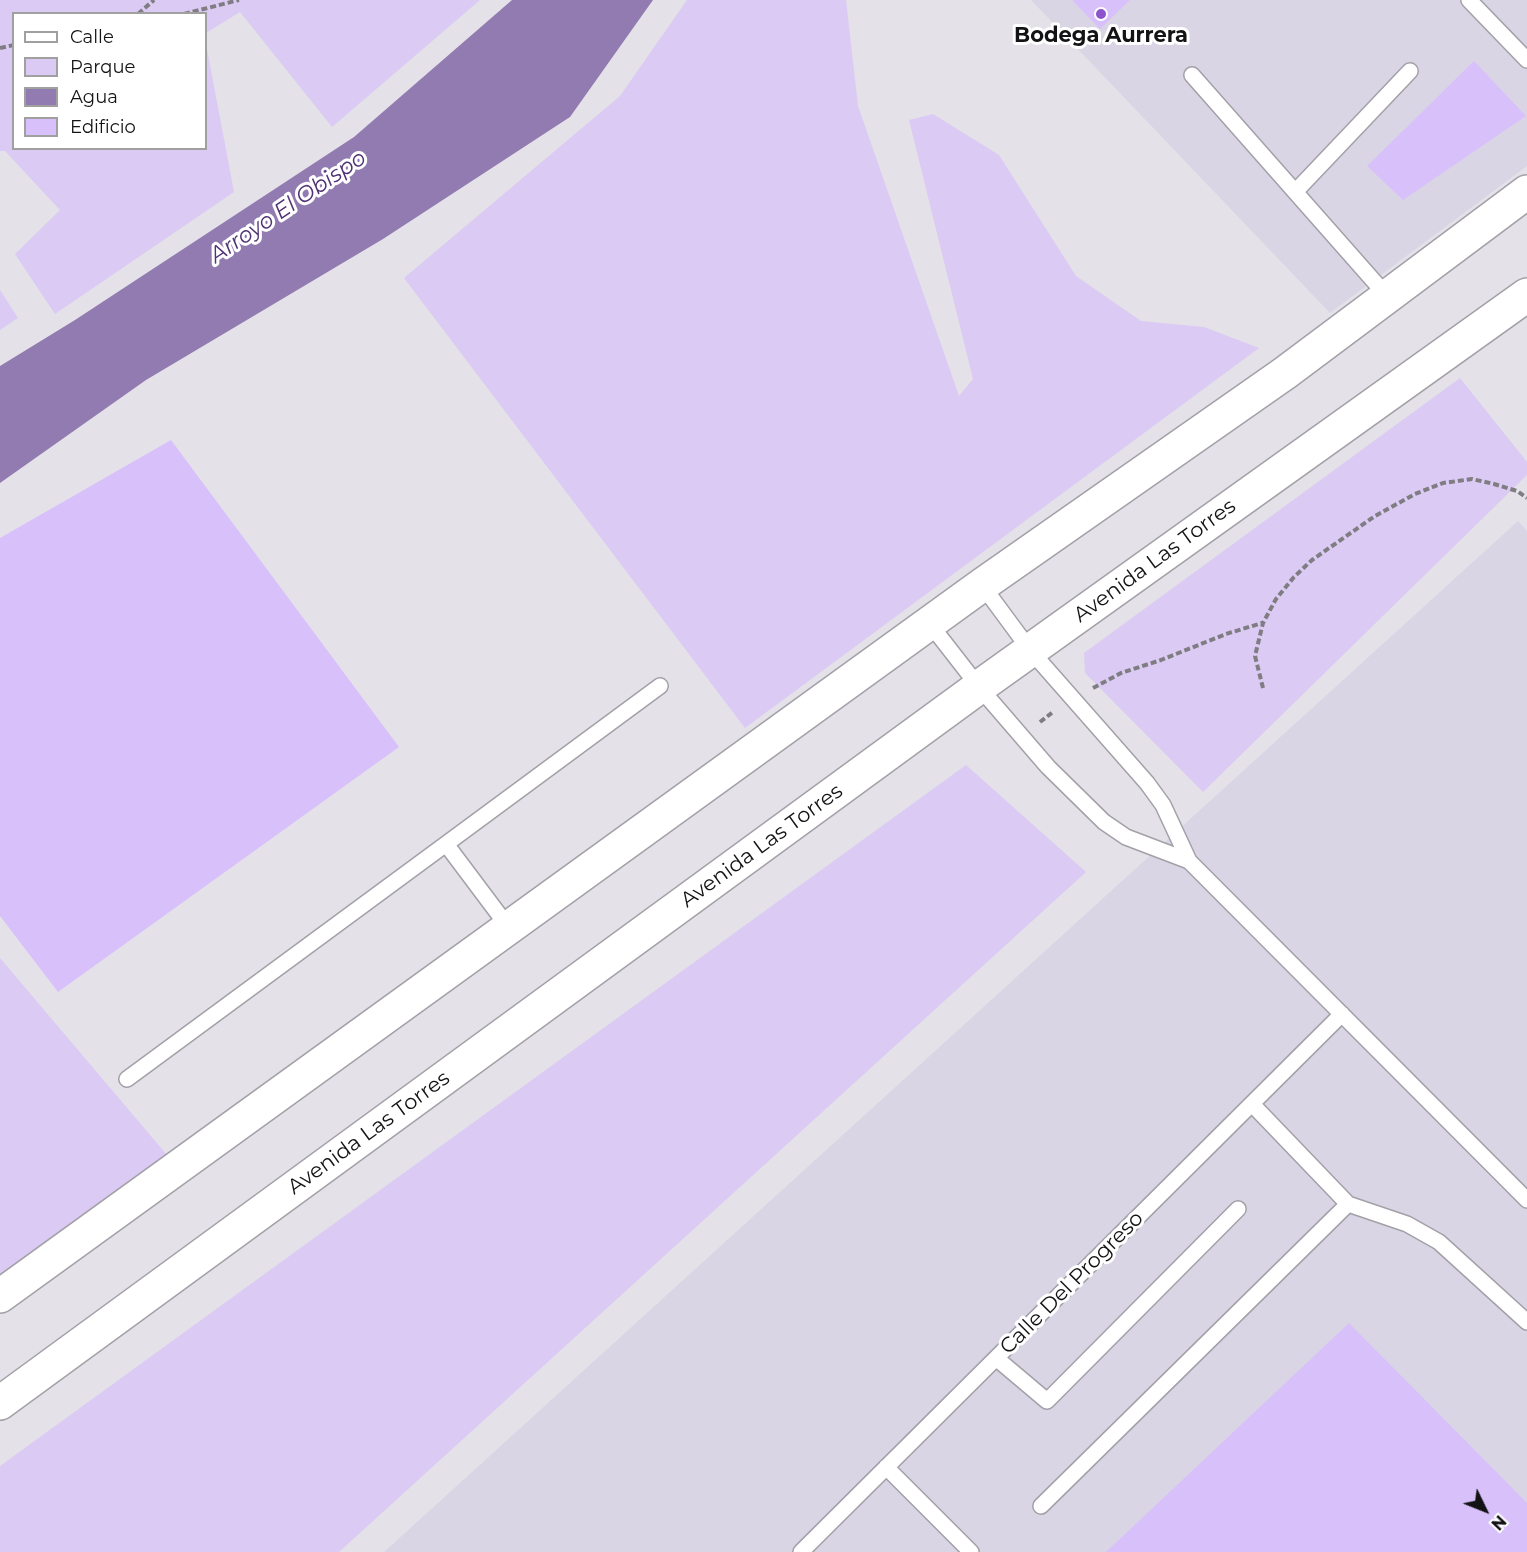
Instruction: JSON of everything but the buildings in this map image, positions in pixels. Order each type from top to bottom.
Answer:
[{"type":"street","points":[[0,1296],[982,585],[1285,373],[1527,192]]},
{"type":"street","name":"Avenida Las Torres","points":[[0,1403],[979,687],[1527,295]]},
{"type":"lane","points":[[1469,0],[1527,60]]},
{"type":"lane","points":[[1295,192],[1410,71]]},
{"type":"lane","points":[[1192,75],[1387,296]]},
{"type":"lane","points":[[982,585],[1030,650],[1147,783],[1163,805],[1189,861],[1527,1200]]},
{"type":"lane","points":[[930,624],[979,687],[1048,766],[1104,822],[1126,837],[1189,861]]},
{"type":"lane","points":[[127,1079],[660,686]]},
{"type":"lane","points":[[446,844],[509,928]]},
{"type":"lane","name":"Calle Del Progreso","points":[[801,1552],[1342,1014]]},
{"type":"lane","points":[[1252,1104],[1348,1204],[1407,1224],[1439,1242],[1527,1323]]},
{"type":"lane","points":[[1041,1506],[1348,1204]]},
{"type":"lane","points":[[996,1358],[1047,1401],[1238,1209]]},
{"type":"lane","points":[[886,1467],[971,1552]]},
{"type":"path","points":[[140,12],[154,0]]},
{"type":"path","points":[[192,12],[239,0]]},
{"type":"path","points":[[1263,688],[1255,656],[1263,623],[1276,599],[1312,560],[1375,516],[1414,494],[1443,483],[1472,479],[1517,491],[1527,498]]},
{"type":"path","points":[[1022,735],[1072,698],[1121,673],[1226,634],[1263,623]]},
{"type":"shaded area","points":[[1031,0],[1527,0],[1527,166],[1330,313]]},
{"type":"shaded area","points":[[1518,521],[1527,531],[1527,1552],[384,1552]]},
{"type":"green space","points":[[0,0],[480,0],[332,127],[240,12],[207,32],[207,12],[12,12],[12,150],[207,150],[207,49],[234,192],[55,314],[15,254],[60,210],[5,151],[0,151]]},
{"type":"green space","points":[[687,0],[846,0],[858,106],[959,396],[973,379],[909,120],[933,114],[999,155],[1076,276],[1141,321],[1204,327],[1259,348],[745,728],[404,278],[620,96]]},
{"type":"green space","points":[[0,290],[18,318],[0,330]]},
{"type":"green space","points":[[1460,378],[1527,462],[1527,475],[1203,792],[1085,673],[1084,653]]},
{"type":"green space","points":[[966,765],[1086,872],[339,1552],[0,1552],[0,1466]]},
{"type":"green space","points":[[0,958],[167,1155],[0,1277]]},
{"type":"water","name":"Arroyo El Obispo","points":[[512,0],[653,0],[570,117],[383,239],[146,380],[0,483],[0,366],[75,320],[354,137]]},
{"type":"place","name":"Bodega Aurrera","points":[[1101,14]]}]
